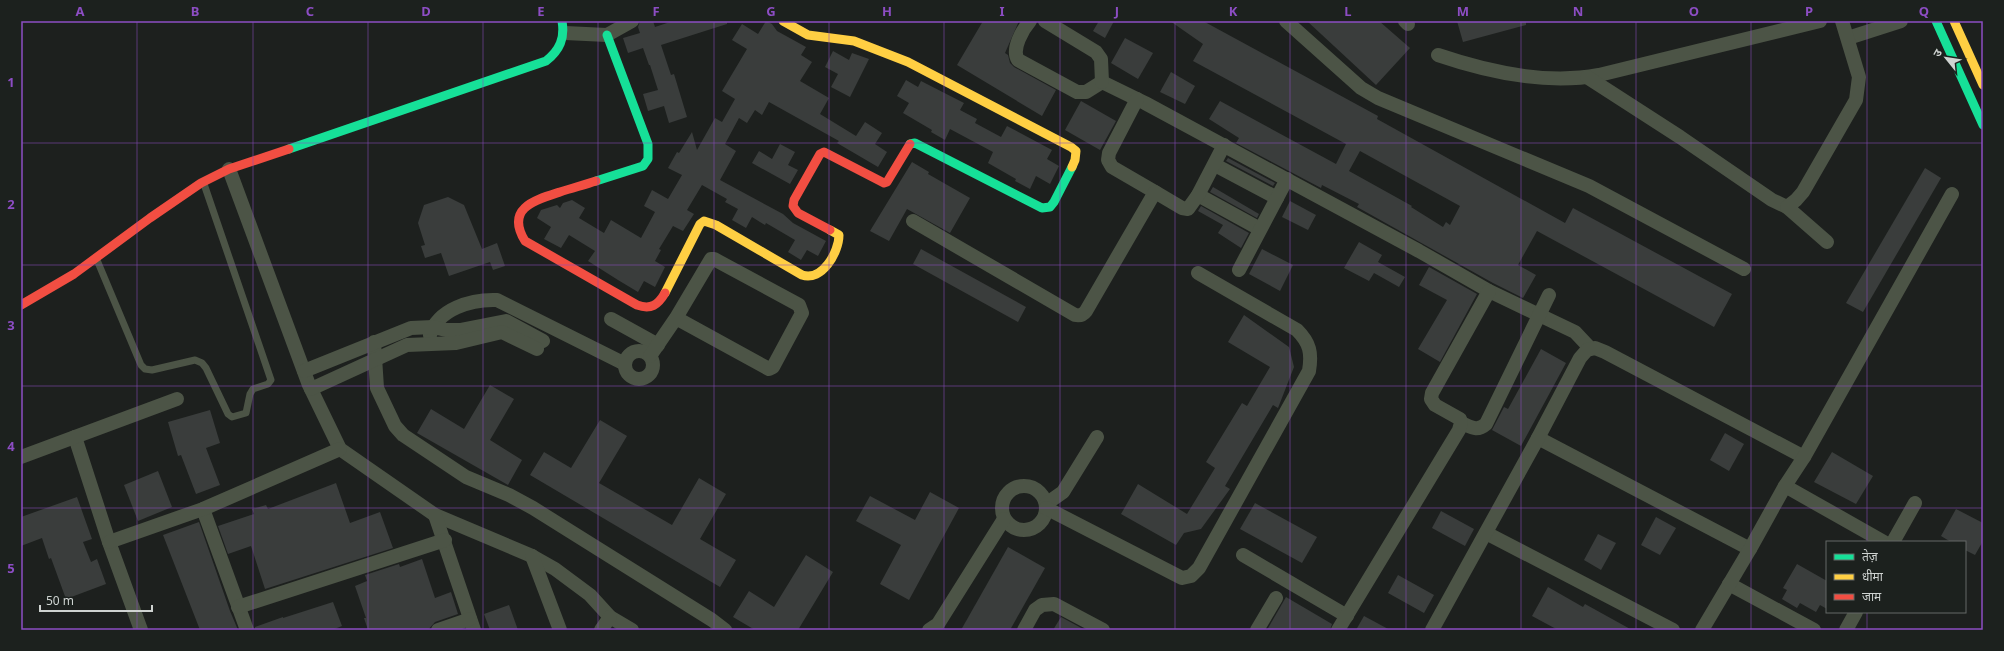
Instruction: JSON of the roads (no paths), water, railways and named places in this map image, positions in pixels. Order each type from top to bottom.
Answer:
[{"type":"street","points":[[21,305],[44,294],[203,181],[229,169],[367,120],[536,66],[552,57],[560,47],[564,27],[607,34],[632,21]]},
{"type":"street","points":[[607,34],[648,144],[648,159],[643,166],[532,201],[522,210],[518,222],[519,233],[525,241],[637,304],[648,308],[655,307],[661,300],[700,224],[704,221],[716,225],[802,276],[808,277],[820,273],[839,246],[839,235],[798,213],[793,206],[794,200],[820,154],[824,152],[884,184],[887,182],[909,144],[915,143],[1042,208],[1050,206],[1054,202],[1075,160],[1076,151],[1071,147],[997,107],[908,62],[854,41],[808,35],[783,21]]},
{"type":"street","points":[[1030,21],[1014,50],[1018,60],[1076,92],[1086,92],[1102,82]]},
{"type":"street","points":[[1045,21],[1096,52],[1101,59],[1102,82]]},
{"type":"street","points":[[1286,21],[1361,88],[1378,98],[1589,186],[1744,269]]},
{"type":"street","points":[[1438,55],[1463,64],[1526,76],[1554,78],[1587,77],[1820,21]]},
{"type":"street","points":[[1787,207],[1803,192],[1856,100],[1859,77],[1842,21]]},
{"type":"street","points":[[1848,38],[1900,21]]},
{"type":"street","points":[[1936,21],[1983,126]]},
{"type":"street","points":[[1954,21],[1983,85]]},
{"type":"street","points":[[1587,77],[1680,137],[1772,200],[1787,207],[1827,242]]},
{"type":"street","points":[[1102,82],[1138,99],[1287,179],[1489,291],[1576,332],[1590,348],[1604,352],[1804,457]]},
{"type":"street","points":[[1138,99],[1109,153],[1108,160],[1112,167],[1182,208],[1188,209],[1215,165],[1224,145]]},
{"type":"street","points":[[1215,165],[1277,198]]},
{"type":"street","points":[[229,169],[311,389],[340,449],[435,515],[532,556],[578,584],[610,617],[632,630]]},
{"type":"street","points":[[1239,270],[1287,179]]},
{"type":"street","points":[[913,221],[1079,316],[1084,314],[1086,311],[1155,192]]},
{"type":"street","points":[[1198,194],[1260,229]]},
{"type":"street","points":[[1702,630],[1750,549],[1784,486],[1804,457],[1952,194]]},
{"type":"street","points":[[654,350],[633,352],[626,360],[625,364],[627,373],[639,380],[644,379],[651,374],[653,369],[654,350],[676,318],[709,260],[712,258],[799,305],[802,309],[801,317],[773,367],[769,369],[676,318]]},
{"type":"street","points":[[1093,435],[1045,503],[1044,518],[1040,524],[1027,530],[1013,528],[1004,519],[1002,504],[1004,497],[1016,487],[1031,487],[1045,503],[1182,578],[1191,576],[1199,568],[1309,371],[1312,358],[1310,348],[1297,330],[1198,273]]},
{"type":"street","points":[[1489,291],[1430,399],[1436,405],[1458,416],[1461,423],[1476,429],[1481,428],[1486,424],[1549,296]]},
{"type":"street","points":[[428,343],[433,327],[440,317],[452,310],[478,301],[497,300],[625,364]]},
{"type":"street","points":[[611,319],[654,350]]},
{"type":"street","points":[[304,371],[411,328],[433,327],[446,330],[460,330],[506,321],[540,345],[502,332],[456,343],[407,345],[376,361],[311,389]]},
{"type":"street","points":[[374,342],[377,388],[395,426],[403,435],[466,477],[509,495],[539,512],[712,620],[725,630]]},
{"type":"street","points":[[1437,628],[1580,358],[1590,348]]},
{"type":"street","points":[[21,457],[177,399]]},
{"type":"street","points":[[1338,630],[1461,423]]},
{"type":"street","points":[[75,437],[109,542],[141,630]]},
{"type":"street","points":[[1538,438],[1750,549]]},
{"type":"street","points":[[109,542],[203,509],[340,449]]},
{"type":"street","points":[[1784,486],[1882,541]]},
{"type":"street","points":[[1894,541],[1915,503]]},
{"type":"street","points":[[203,509],[247,630]]},
{"type":"street","points":[[435,515],[446,540],[472,624],[438,630]]},
{"type":"street","points":[[930,630],[938,624],[1004,519]]},
{"type":"street","points":[[1486,533],[1673,630]]},
{"type":"street","points":[[238,607],[446,540]]},
{"type":"street","points":[[1244,555],[1347,616]]},
{"type":"street","points":[[532,556],[560,630]]},
{"type":"street","points":[[1729,584],[1814,630]]},
{"type":"street","points":[[1257,630],[1276,598]]},
{"type":"street","points":[[1024,630],[1035,610],[1042,605],[1054,604],[1103,630]]},
{"type":"street","points":[[1846,630],[1855,613]]},
{"type":"street","points":[[601,630],[610,617]]},
{"type":"lane","points":[[96,258],[141,365],[145,369],[152,370],[195,360],[202,363],[206,368],[228,414],[232,417],[246,413],[250,394],[253,389],[268,384],[271,380],[203,181]]}]
